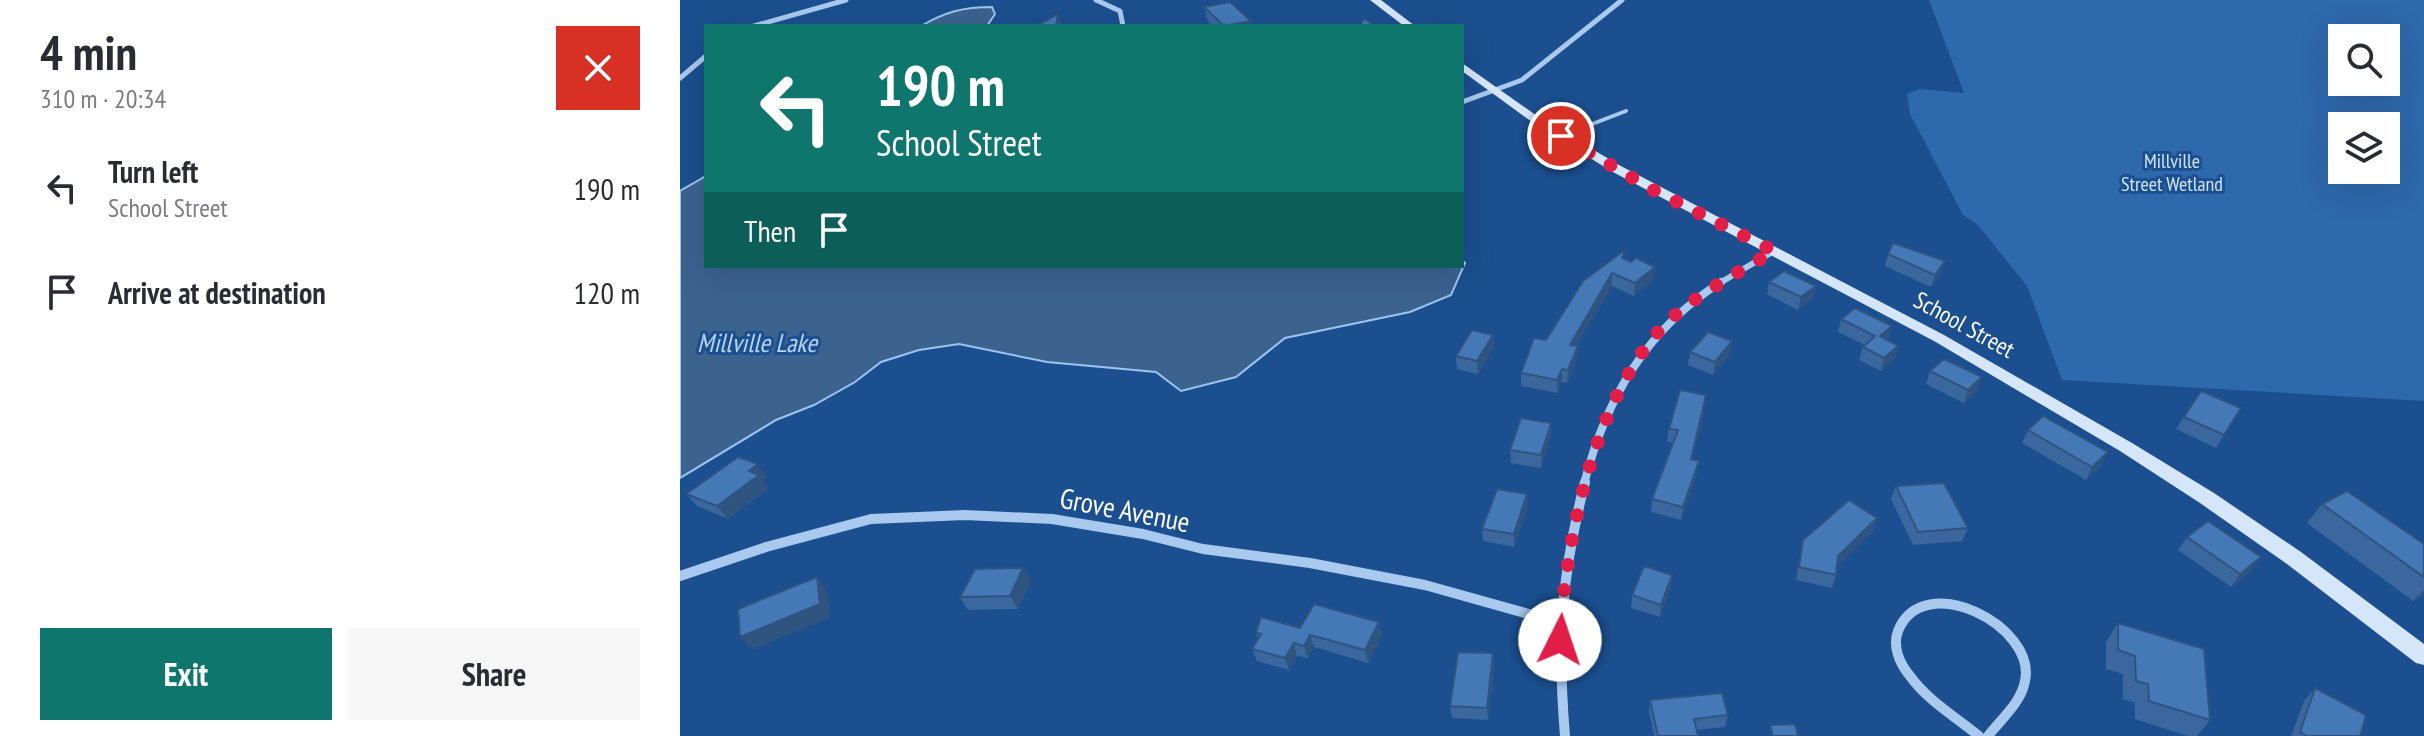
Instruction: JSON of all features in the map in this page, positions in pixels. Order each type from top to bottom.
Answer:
[{"type":"street","points":[[761,24],[846,0]]},
{"type":"street","points":[[1096,0],[1120,11],[1123,24]]},
{"type":"street","points":[[1375,0],[1407,24]]},
{"type":"street","points":[[1464,101],[1511,86],[1535,71],[1622,0]]},
{"type":"street","points":[[680,78],[704,58]]},
{"type":"street","name":"School Street","points":[[1464,67],[1561,136],[1655,191],[1939,338],[2126,447],[2219,506],[2424,656]]},
{"type":"street","points":[[1565,736],[1559,657],[1561,623],[1570,545],[1594,454],[1628,376],[1649,344],[1672,318],[1774,251]]},
{"type":"street","name":"Grove Avenue","points":[[680,576],[766,547],[871,519],[965,515],[1052,519],[1143,534],[1203,549],[1310,563],[1425,585],[1561,623]]},
{"type":"street","points":[[1979,736],[1914,682],[1901,664],[1895,645],[1897,628],[1907,615],[1921,606],[1940,603],[1981,613],[2014,640],[2023,657],[2026,675],[2023,690],[1988,736]]},
{"type":"lane","points":[[1561,136],[1626,111]]},
{"type":"green space","name":"Millville Street Wetland","points":[[1929,0],[2424,0],[2424,401],[2062,380],[2027,286],[1977,224],[1963,215],[1910,114],[1907,94],[1920,89],[1964,93]]},
{"type":"water","points":[[992,7],[995,14],[988,24],[925,24],[955,11]]},
{"type":"water","name":"Millville Lake","points":[[704,177],[704,268],[1463,268],[1451,295],[1410,312],[1285,338],[1236,377],[1181,391],[1156,372],[1047,362],[959,344],[919,350],[881,362],[855,382],[814,405],[776,420],[680,478],[680,191]]},
{"type":"building","points":[[1230,2],[1251,21],[1222,24],[1204,7]]},
{"type":"building","points":[[1058,14],[1056,24],[1040,24]]},
{"type":"building","points":[[1893,243],[1945,261],[1935,275],[1888,254]]},
{"type":"building","points":[[1626,249],[1622,258],[1631,262],[1636,258],[1655,267],[1635,283],[1612,273],[1570,345],[1578,346],[1568,370],[1562,369],[1557,380],[1521,373],[1534,338],[1546,340],[1583,281]]},
{"type":"building","points":[[1784,271],[1816,286],[1801,297],[1769,282]]},
{"type":"building","points":[[1855,308],[1892,326],[1880,336],[1898,346],[1884,358],[1863,347],[1875,336],[1841,319]]},
{"type":"building","points":[[1472,330],[1493,335],[1477,361],[1456,356]]},
{"type":"building","points":[[1708,332],[1732,341],[1715,362],[1690,352]]},
{"type":"building","points":[[1944,359],[1982,377],[1968,390],[1930,371]]},
{"type":"building","points":[[1680,390],[1706,395],[1691,459],[1699,461],[1683,507],[1652,499],[1678,430],[1669,429]]},
{"type":"building","points":[[2201,391],[2241,408],[2224,435],[2184,417]]},
{"type":"building","points":[[2043,416],[2108,452],[2092,467],[2028,430]]},
{"type":"building","points":[[1521,418],[1551,423],[1541,455],[1510,450]]},
{"type":"building","points":[[738,457],[758,464],[749,471],[759,475],[717,506],[686,494]]},
{"type":"building","points":[[1944,483],[1968,528],[1918,532],[1896,486]]},
{"type":"building","points":[[1497,489],[1527,494],[1514,534],[1482,529]]},
{"type":"building","points":[[2347,491],[2424,544],[2424,577],[2322,504]]},
{"type":"building","points":[[1849,500],[1877,518],[1838,556],[1836,575],[1799,567],[1803,540]]},
{"type":"building","points":[[2208,521],[2261,557],[2240,574],[2187,537]]},
{"type":"building","points":[[1644,566],[1672,575],[1661,605],[1632,595]]},
{"type":"building","points":[[1023,568],[1010,596],[960,597],[975,569]]},
{"type":"building","points":[[817,577],[820,604],[740,637],[738,609]]},
{"type":"building","points":[[1314,604],[1379,622],[1365,650],[1310,635],[1304,646],[1294,643],[1285,658],[1252,649],[1261,634],[1256,633],[1261,617],[1300,628]]},
{"type":"building","points":[[2118,623],[2204,649],[2210,720],[2149,701],[2148,684],[2136,681],[2135,656],[2118,650]]},
{"type":"building","points":[[1458,652],[1493,653],[1487,708],[1450,706]]},
{"type":"building","points":[[2315,688],[2366,715],[2360,736],[2307,736],[2300,732]]},
{"type":"building","points":[[1722,693],[1728,715],[1694,719],[1698,736],[1658,736],[1650,700]]},
{"type":"building","points":[[1795,724],[1798,736],[1773,736],[1770,725]]},
{"type":"route","points":[[1560,640],[1570,545],[1581,495],[1594,454],[1628,376],[1649,344],[1672,318],[1699,297],[1774,251],[1655,191],[1561,136]]}]
